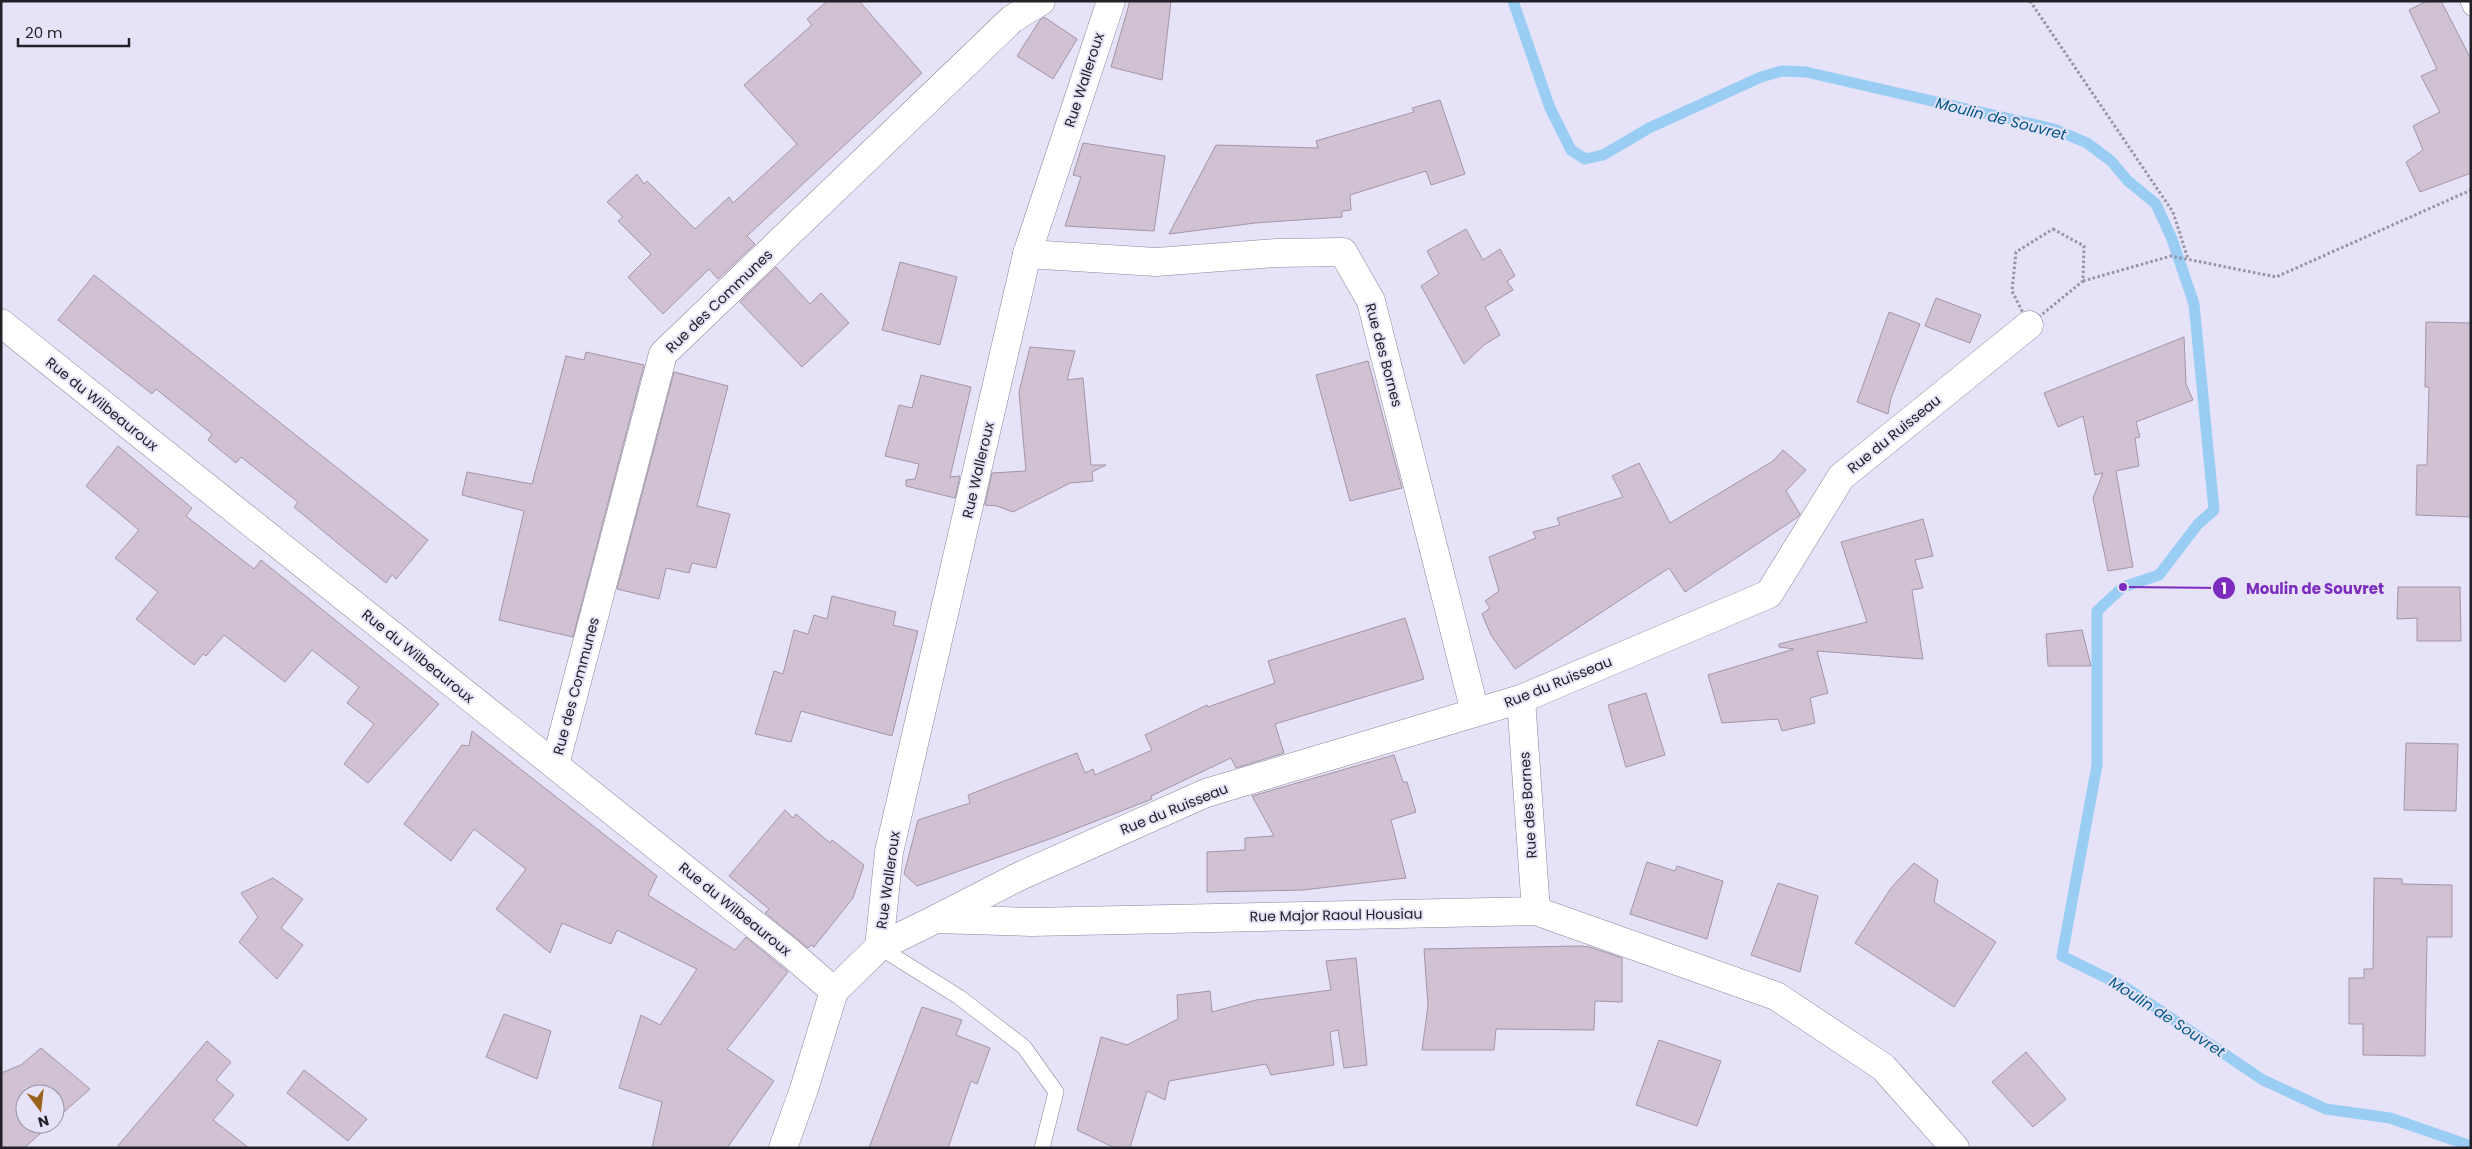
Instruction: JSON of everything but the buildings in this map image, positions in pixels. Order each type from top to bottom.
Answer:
[{"type":"street","name":"Rue des Communes","points":[[555,765],[664,354],[1012,19],[1042,1]]},
{"type":"street","name":"Rue Walleroux","points":[[879,947],[889,852],[1028,254],[1111,1]]},
{"type":"street","name":"Rue des Bornes","points":[[1028,254],[1156,262],[1276,252],[1343,252],[1371,301],[1475,712]]},
{"type":"street","name":"Rue du Wilbeauroux","points":[[1,323],[790,952],[834,991]]},
{"type":"street","name":"Rue du Ruisseau","points":[[936,919],[1018,877],[1206,793],[1521,699],[1770,594],[1841,477],[2029,325]]},
{"type":"street","name":"Rue des Bornes","points":[[1521,699],[1536,911]]},
{"type":"street","name":"Rue Major Raoul Housiau","points":[[784,1148],[834,991],[857,966],[879,947],[936,919],[1042,921],[1536,911],[1776,996],[1883,1067],[1955,1148]]},
{"type":"lane","points":[[2468,1],[2471,8]]},
{"type":"lane","points":[[879,947],[959,997],[1024,1047],[1056,1092],[1042,1148]]},
{"type":"path","points":[[2030,1],[2173,212],[2187,259]]},
{"type":"path","points":[[2084,281],[2084,246],[2053,229],[2016,252],[2012,290],[2029,325],[2084,281],[2171,256],[2276,277],[2471,190]]},
{"type":"waterway","name":"Moulin de Souvret","points":[[1513,1],[1550,108],[1571,150],[1585,159],[1603,155],[1649,128],[1761,77],[1782,71],[1806,72],[2054,129],[2087,143],[2111,161],[2128,181],[2156,204],[2172,239],[2194,304],[2214,510],[2198,524],[2159,575],[2123,587],[2097,611],[2097,765],[2062,956],[2125,987],[2263,1080],[2326,1109],[2390,1118],[2471,1146]]},
{"type":"place","name":"Moulin de Souvret","points":[[2123,587]]}]
